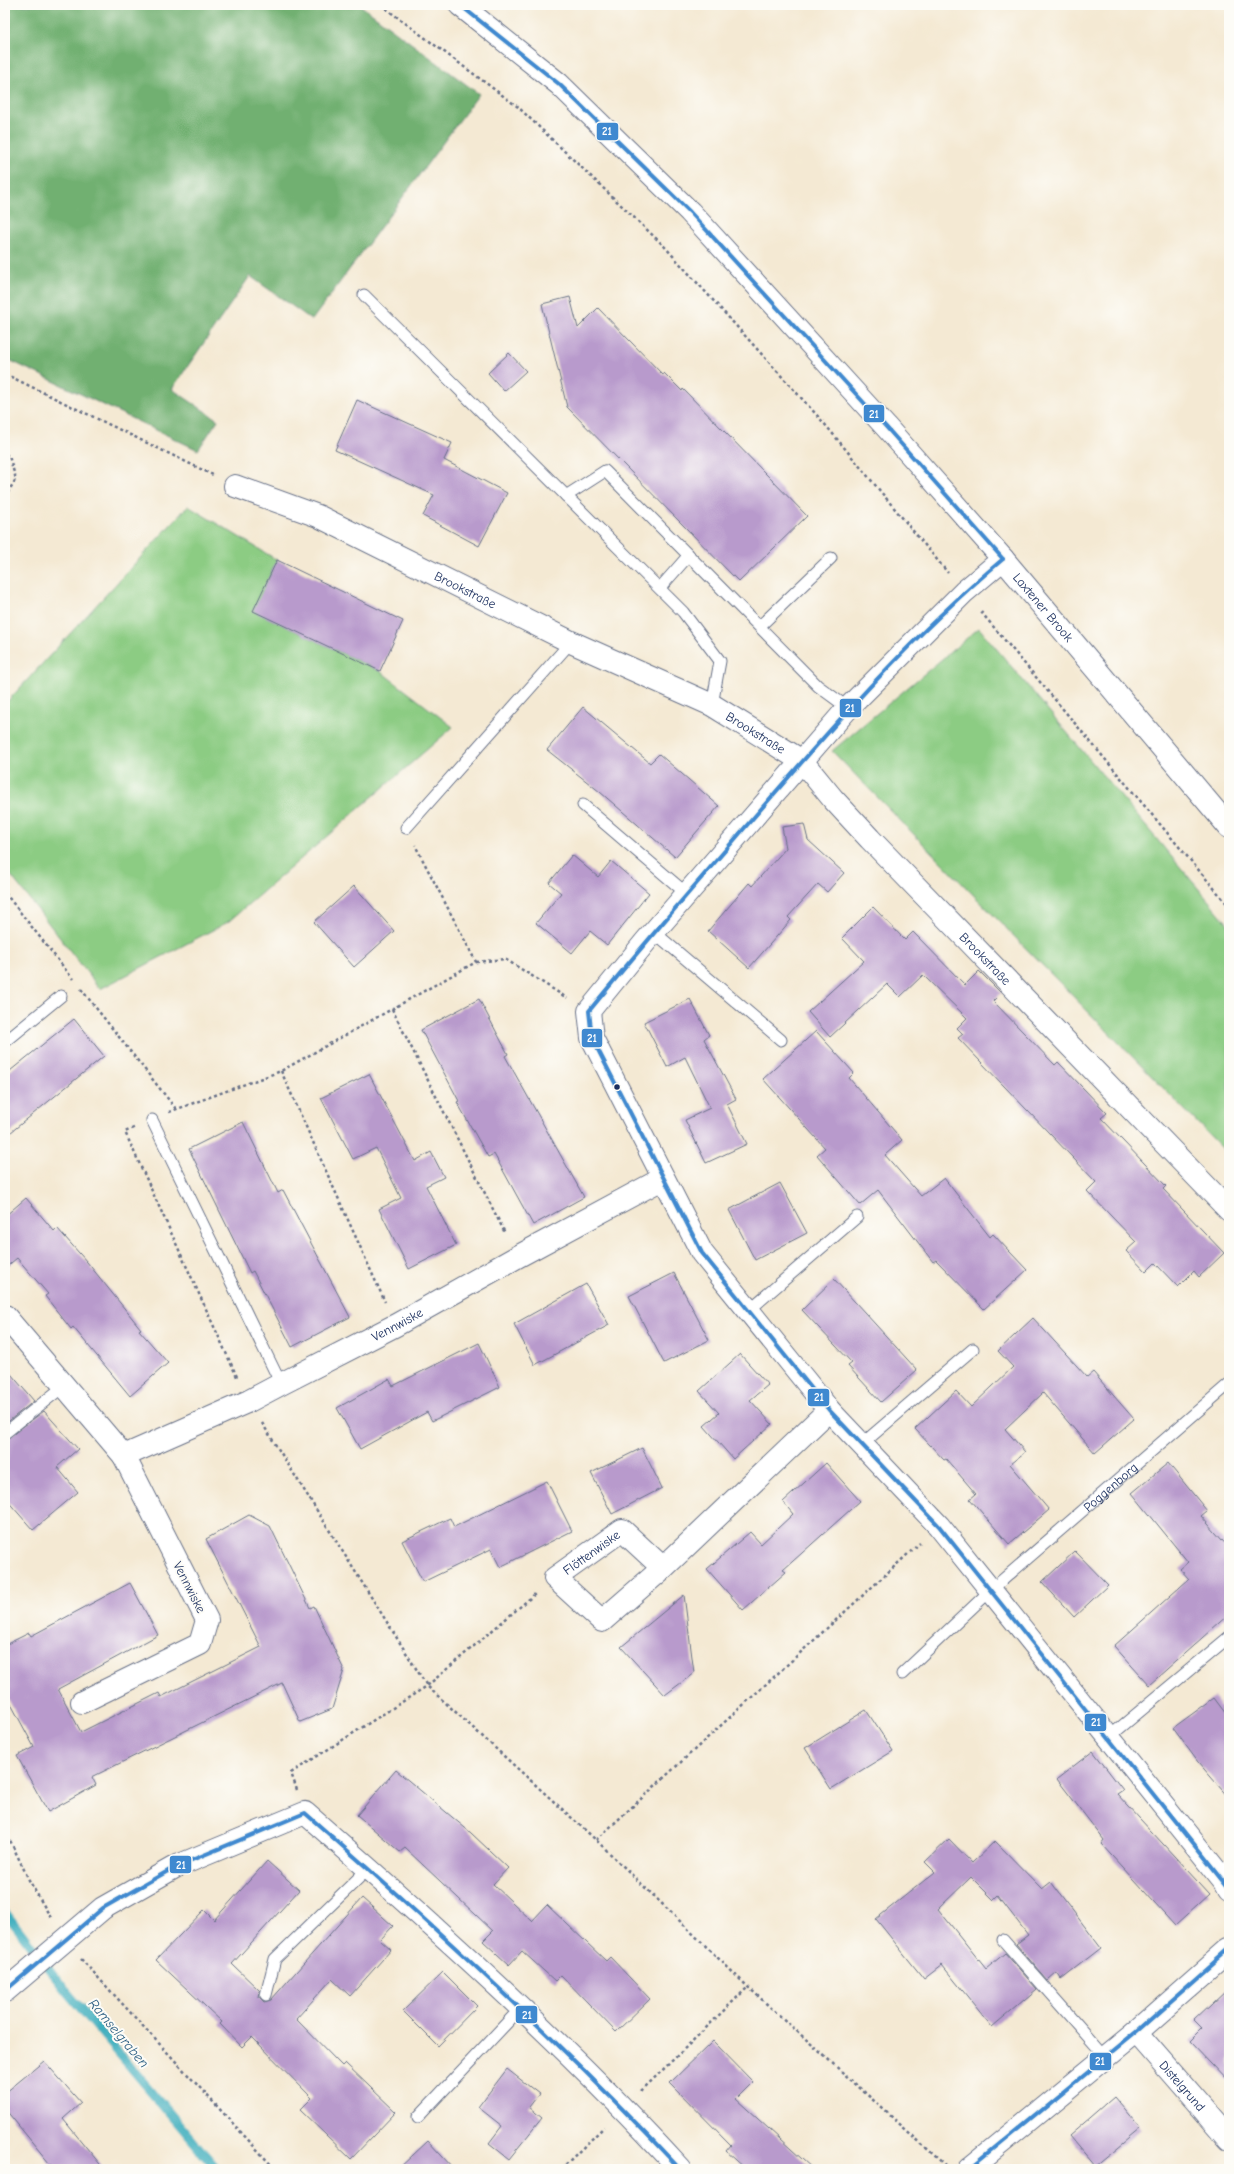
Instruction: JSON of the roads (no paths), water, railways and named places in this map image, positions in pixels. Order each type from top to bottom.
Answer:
[{"type":"street","name":"Laxtener Brook","points":[[460,5],[559,84],[690,212],[887,428],[1003,559],[1229,827]]},
{"type":"street","name":"Brookstraße","points":[[235,486],[318,516],[571,642],[712,706],[802,761],[833,799],[870,839],[1229,1210]]},
{"type":"street","points":[[1003,559],[964,592],[848,708],[654,932],[589,1011],[592,1038],[662,1179],[702,1253],[828,1410],[939,1526],[1228,1885]]},
{"type":"street","name":"Vennwiske","points":[[124,1456],[249,1401],[396,1325],[517,1257],[662,1179]]},
{"type":"street","name":"Vennwiske","points":[[5,1316],[124,1456],[207,1620],[200,1644],[82,1702]]},
{"type":"street","name":"Flöttenwiske","points":[[663,1568],[622,1530],[555,1578],[602,1621],[663,1568],[828,1410]]},
{"type":"street","points":[[5,1991],[103,1908],[175,1867],[305,1813],[520,2009],[624,2108],[680,2169]]},
{"type":"street","points":[[969,2169],[1136,2032],[1229,1950]]},
{"type":"street","name":"Distelgrund","points":[[1136,2032],[1229,2139]]},
{"type":"lane","points":[[364,295],[683,612],[720,660],[712,706]]},
{"type":"lane","points":[[566,496],[605,471],[818,686],[848,708]]},
{"type":"lane","points":[[660,588],[689,556]]},
{"type":"lane","points":[[760,626],[831,558]]},
{"type":"lane","points":[[406,828],[571,642]]},
{"type":"lane","points":[[583,805],[687,894]]},
{"type":"lane","points":[[654,932],[781,1040]]},
{"type":"lane","points":[[5,1042],[61,996]]},
{"type":"lane","points":[[152,1120],[282,1384]]},
{"type":"lane","points":[[748,1311],[857,1217]]},
{"type":"lane","points":[[861,1445],[973,1349]]},
{"type":"lane","name":"Poggenborg","points":[[902,1674],[991,1590],[1229,1384]]},
{"type":"lane","points":[[5,1433],[64,1386]]},
{"type":"lane","points":[[1109,1737],[1229,1637]]},
{"type":"lane","points":[[266,1994],[275,1959],[368,1869]]},
{"type":"lane","points":[[1003,1940],[1106,2056]]},
{"type":"lane","points":[[418,2117],[520,2009]]},
{"type":"waterway","name":"Ramselgraben","points":[[5,1912],[66,1991],[217,2169]]}]
